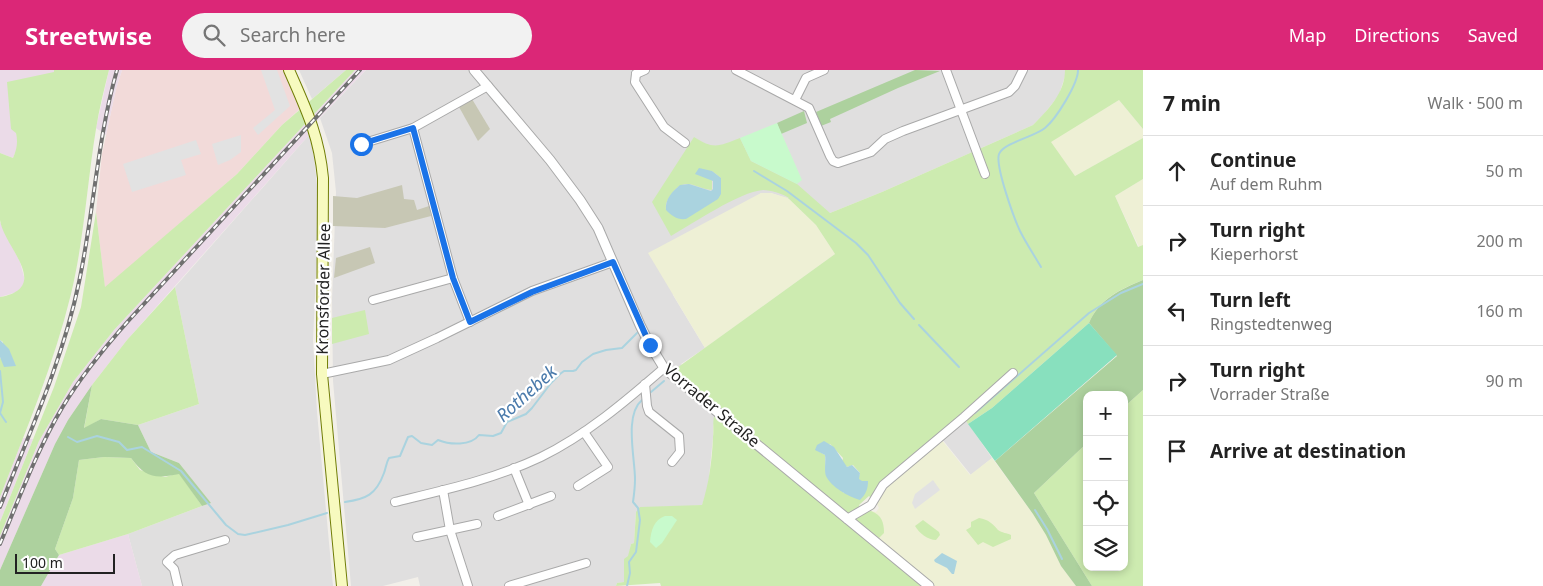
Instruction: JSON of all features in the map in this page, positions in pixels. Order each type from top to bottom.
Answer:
[{"type":"main road","name":"Kronsforder Allee","points":[[289,70],[309,117],[320,152],[324,206],[322,374],[342,586]]},
{"type":"street","name":"Vorrader Straße","points":[[474,70],[550,160],[598,228],[650,345],[664,368],[929,586]]},
{"type":"street","points":[[645,70],[633,72],[635,82],[664,127],[685,143]]},
{"type":"street","points":[[736,70],[809,108],[830,156],[838,163],[871,152],[889,137],[1009,92],[1015,86],[1023,70]]},
{"type":"street","points":[[795,100],[806,78],[824,70]]},
{"type":"street","points":[[946,70],[985,174]]},
{"type":"street","points":[[361,144],[413,128],[488,86]]},
{"type":"street","points":[[413,128],[453,278],[470,322]]},
{"type":"street","points":[[322,374],[390,360],[532,292],[613,262]]},
{"type":"street","points":[[373,300],[453,278]]},
{"type":"street","points":[[395,502],[477,481],[542,457],[584,432],[664,368]]},
{"type":"street","points":[[847,519],[870,505],[882,485],[1013,373]]},
{"type":"street","points":[[646,384],[649,412],[679,436],[680,452],[672,462]]},
{"type":"street","points":[[578,486],[608,467],[584,432]]},
{"type":"street","points":[[514,468],[529,505]]},
{"type":"street","points":[[443,490],[450,530],[468,586]]},
{"type":"street","points":[[498,516],[551,496]]},
{"type":"street","points":[[417,536],[477,524]]},
{"type":"street","points":[[178,586],[174,570],[166,562],[175,555],[225,540]]},
{"type":"street","points":[[509,586],[586,563]]},
{"type":"shaded area","points":[[0,70],[54,70],[55,72],[16,133],[18,141],[13,158],[0,153]]},
{"type":"shaded area","points":[[109,70],[122,70],[106,135],[96,128]]},
{"type":"shaded area","points":[[122,70],[284,70],[300,109],[282,125],[237,174],[105,288],[96,212],[102,154]]},
{"type":"shaded area","points":[[261,70],[277,70],[290,106],[258,135],[253,128],[275,110]]},
{"type":"shaded area","points":[[299,70],[346,70],[312,99]]},
{"type":"shaded area","points":[[355,70],[366,70],[309,129],[309,135],[127,340],[92,385],[68,420],[55,444],[0,570],[0,536],[39,441],[73,382],[114,330]]},
{"type":"shaded area","points":[[366,70],[1065,70],[1065,76],[1059,95],[1033,125],[830,213],[771,193],[761,193],[673,295],[705,348],[681,364],[719,408],[713,426],[708,488],[702,505],[636,512],[634,543],[631,544],[624,582],[617,583],[616,586],[420,586],[418,577],[383,586],[351,586],[333,381],[332,300],[336,192],[332,153],[320,118]]},
{"type":"shaded area","points":[[472,99],[490,129],[478,141],[459,107]]},
{"type":"shaded area","points":[[1119,100],[1143,129],[1143,138],[1075,176],[1050,142]]},
{"type":"shaded area","points":[[241,135],[241,152],[230,160],[218,165],[212,144]]},
{"type":"shaded area","points":[[309,135],[314,156],[319,206],[313,341],[317,412],[333,586],[142,586],[128,534],[210,503],[179,463],[151,452],[138,425],[199,404],[175,287]]},
{"type":"shaded area","points":[[196,140],[201,154],[181,160],[186,175],[132,192],[123,164]]},
{"type":"shaded area","points":[[1143,179],[1143,245],[1139,247],[1115,196]]},
{"type":"shaded area","points":[[402,185],[404,199],[414,200],[417,210],[429,206],[431,216],[385,228],[333,226],[333,196],[357,198]]},
{"type":"shaded area","points":[[761,193],[771,193],[788,198],[816,225],[835,254],[705,348],[648,253]]},
{"type":"shaded area","points":[[0,222],[20,262],[24,285],[17,292],[0,297]]},
{"type":"shaded area","points":[[370,247],[375,263],[334,278],[336,258]]},
{"type":"shaded area","points":[[965,419],[992,458],[971,475],[942,439]]},
{"type":"shaded area","points":[[23,438],[33,439],[0,522],[0,497]]},
{"type":"shaded area","points":[[941,439],[970,475],[992,458],[1033,514],[1061,566],[1076,586],[933,586],[854,520],[871,511],[876,512],[879,508],[876,502],[882,489]]},
{"type":"shaded area","points":[[933,480],[940,490],[915,509],[912,503],[915,494]]},
{"type":"shaded area","points":[[128,534],[142,586],[41,586],[59,555]]},
{"type":"green space","points":[[54,70],[109,70],[97,122],[79,253],[71,294],[48,371],[0,497],[0,357],[1,359],[3,342],[0,340],[0,297],[15,292],[23,284],[24,275],[21,264],[3,230],[0,220],[0,153],[13,158],[17,142],[16,133],[11,129],[7,82],[54,72]]},
{"type":"green space","points":[[346,70],[355,70],[114,330],[73,382],[39,441],[0,536],[0,522],[54,387],[81,307],[96,212],[105,287],[237,174],[282,125]]},
{"type":"green space","points":[[915,70],[940,71],[830,119],[831,122],[821,126],[816,112]]},
{"type":"green space","points":[[1065,70],[1143,70],[1143,129],[1119,100],[1051,142],[1075,176],[1143,138],[1143,179],[1115,196],[1138,247],[1143,245],[1143,280],[1118,291],[1104,301],[1098,307],[1089,323],[992,408],[968,424],[962,414],[872,499],[869,496],[859,505],[861,509],[850,516],[933,586],[661,586],[660,583],[616,586],[617,583],[624,582],[624,559],[628,556],[631,544],[634,543],[636,512],[640,507],[702,505],[711,463],[715,413],[670,373],[835,254],[816,225],[789,198],[777,192],[766,190],[753,192],[729,202],[671,236],[652,202],[694,137],[712,145],[727,143],[740,138],[751,161],[797,184],[830,213],[1033,125],[1059,94]],"holes":[[[712,171],[721,178],[721,194],[666,210],[666,203],[670,196],[682,185],[687,184],[712,190]],[[830,444],[843,458],[842,462],[847,467],[853,465],[860,473],[858,479],[861,481],[844,493],[826,475],[825,455],[820,452]]]},
{"type":"green space","points":[[804,111],[807,123],[781,134],[777,123]]},
{"type":"green space","points":[[777,123],[802,180],[797,184],[751,161],[740,138]]},
{"type":"green space","points":[[1143,280],[1143,390],[1128,403],[1128,391],[1083,391],[1083,447],[1034,493],[1092,586],[1076,586],[1061,566],[1033,514],[995,461],[1117,356],[1089,323],[1105,301],[1127,287]]},
{"type":"green space","points":[[175,287],[199,404],[138,425],[101,419],[84,429],[92,385],[127,340]]},
{"type":"green space","points":[[365,310],[369,334],[332,344],[332,318]]},
{"type":"green space","points":[[1089,323],[1117,355],[995,461],[968,424],[992,408]]},
{"type":"green space","points":[[92,385],[84,428],[101,419],[138,425],[151,452],[179,463],[211,503],[202,506],[179,474],[157,476],[146,473],[131,458],[104,457],[79,460],[73,498],[55,549],[59,555],[41,586],[0,586],[0,570],[55,444],[68,420]]},
{"type":"green space","points":[[1143,390],[1143,586],[1092,586],[1034,493],[1083,447],[1083,571],[1128,571],[1128,403]]},
{"type":"green space","points":[[104,457],[131,458],[140,470],[165,477],[179,473],[202,506],[128,534],[59,555],[55,549],[73,498],[79,460]]},
{"type":"green space","points":[[871,511],[880,517],[883,523],[884,533],[879,538],[855,519]]},
{"type":"green space","points":[[665,516],[672,516],[677,520],[662,543],[656,548],[650,542],[652,530],[658,520]]},
{"type":"green space","points":[[979,518],[990,522],[1000,531],[1011,535],[1011,539],[993,547],[983,542],[978,545],[966,530],[971,527],[971,522]]},
{"type":"green space","points":[[923,520],[939,532],[940,535],[936,540],[924,536],[915,526]]},
{"type":"water","points":[[699,168],[712,171],[721,178],[721,194],[718,199],[686,219],[675,217],[666,210],[666,206],[674,190],[680,185],[689,184],[711,191],[713,189],[713,181],[695,174]]},
{"type":"water","points":[[0,340],[9,349],[16,366],[4,367],[0,357]]},
{"type":"water","points":[[824,441],[834,447],[847,467],[852,465],[860,473],[859,479],[868,481],[864,496],[860,500],[841,491],[828,480],[825,474],[825,455],[815,450],[817,445]]},
{"type":"water","points":[[942,553],[957,561],[954,574],[935,562],[934,560]]},
{"type":"waterway","points":[[1041,267],[1022,236],[1014,215],[1002,180],[999,154],[1012,143],[1040,131],[1050,123],[1070,92],[1078,70]]},
{"type":"waterway","points":[[754,171],[787,191],[856,243],[868,255],[900,303],[914,319]]},
{"type":"waterway","points":[[975,413],[1089,313],[1121,293],[1143,284]]},
{"type":"waterway","points":[[919,325],[959,367]]},
{"type":"waterway","name":"Rothebek","points":[[345,502],[359,499],[374,491],[381,480],[389,458],[400,456],[408,437],[412,436],[421,443],[432,445],[438,440],[460,444],[471,441],[479,435],[493,436],[501,433],[507,422],[526,414],[551,383],[564,371],[576,370],[582,362],[593,354],[622,348],[638,332]]},
{"type":"waterway","name":"Rothebek","points":[[0,371],[3,402],[0,413],[6,422]]},
{"type":"waterway","points":[[651,392],[664,381]]},
{"type":"waterway","points":[[627,586],[630,573],[629,562],[636,552],[640,520],[638,508],[633,502],[635,479],[632,426],[633,416],[642,400]]},
{"type":"waterway","name":"Rothebek","points":[[68,437],[77,442],[97,436],[119,442],[127,450],[142,447],[181,471],[226,525],[238,534],[245,535],[288,525],[327,513]]},
{"type":"waterway","points":[[1035,510],[1062,559]]},
{"type":"railway","points":[[0,507],[55,368],[72,311],[84,256],[100,149],[117,70]]},
{"type":"railway","points":[[0,544],[44,441],[69,396],[85,373],[130,319],[360,70]]},
{"type":"route","points":[[361,144],[413,128],[453,278],[470,322],[532,292],[613,262],[650,345]]}]
